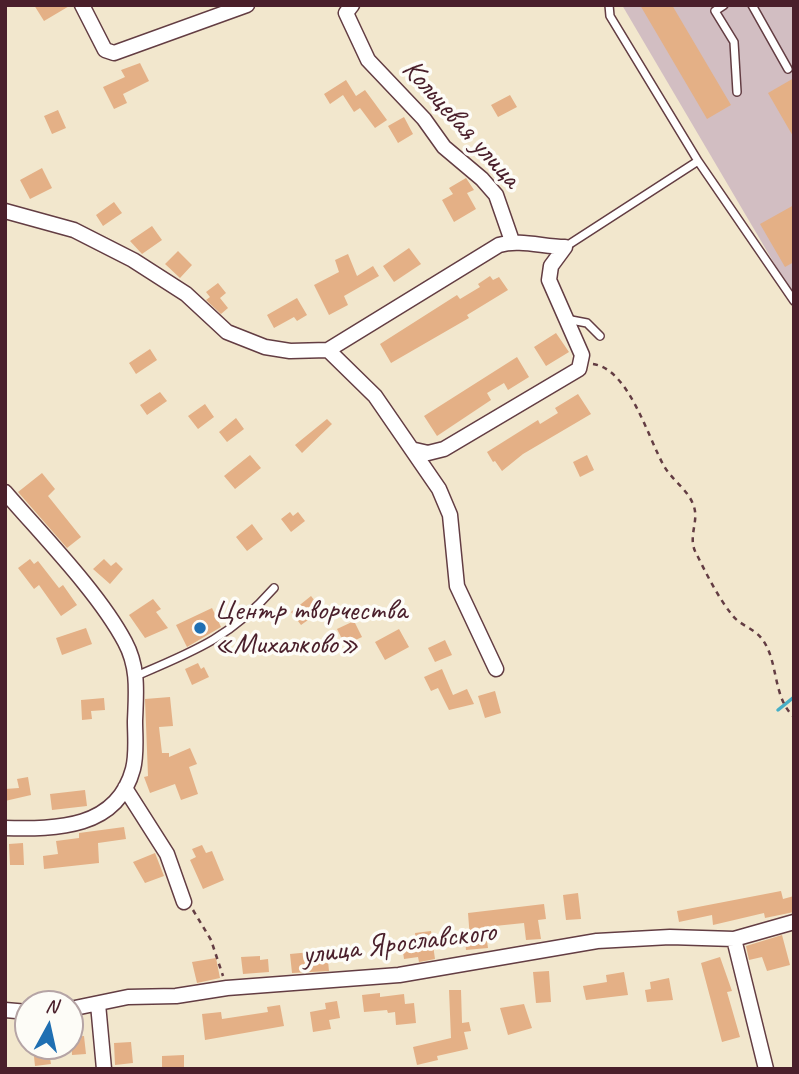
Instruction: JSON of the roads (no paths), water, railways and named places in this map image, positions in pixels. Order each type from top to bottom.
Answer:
[{"type":"street","points":[[82,5],[105,50],[111,53],[247,5]]},
{"type":"street","name":"Кольцевая улица","points":[[352,5],[346,13],[368,60],[424,119],[447,150],[487,184],[502,207],[512,242]]},
{"type":"street","points":[[5,211],[74,230],[133,260],[186,294],[228,332],[279,350],[328,350],[495,247],[512,242],[538,247],[565,247]]},
{"type":"street","points":[[415,450],[428,453],[444,449],[578,370],[582,362],[581,352],[551,289],[549,275],[553,262],[565,247]]},
{"type":"street","points":[[328,350],[375,396],[415,450],[446,502],[457,586],[496,669]]},
{"type":"street","points":[[5,492],[114,621],[132,656],[136,676],[135,762],[125,788],[106,812],[86,822],[42,828],[5,828]]},
{"type":"street","points":[[125,788],[167,855],[189,906]]},
{"type":"street","name":"улица Ярославского","points":[[84,1006],[128,997],[176,996],[227,988],[399,975],[597,941],[670,937],[734,939],[794,922]]},
{"type":"street","points":[[734,939],[766,1069]]},
{"type":"street","points":[[98,1003],[104,1069]]},
{"type":"lane","points":[[609,5],[610,16],[698,161],[791,290],[794,301]]},
{"type":"lane","points":[[724,5],[715,11],[734,42],[737,92]]},
{"type":"lane","points":[[752,5],[788,69]]},
{"type":"lane","points":[[565,247],[698,161]]},
{"type":"lane","points":[[565,319],[587,323],[600,336]]},
{"type":"lane","points":[[136,676],[216,640],[253,611],[274,588]]},
{"type":"waterway","points":[[778,710],[794,697]]},
{"type":"place","name":"Центр творчества «Михалково»","points":[[200,628]]}]
